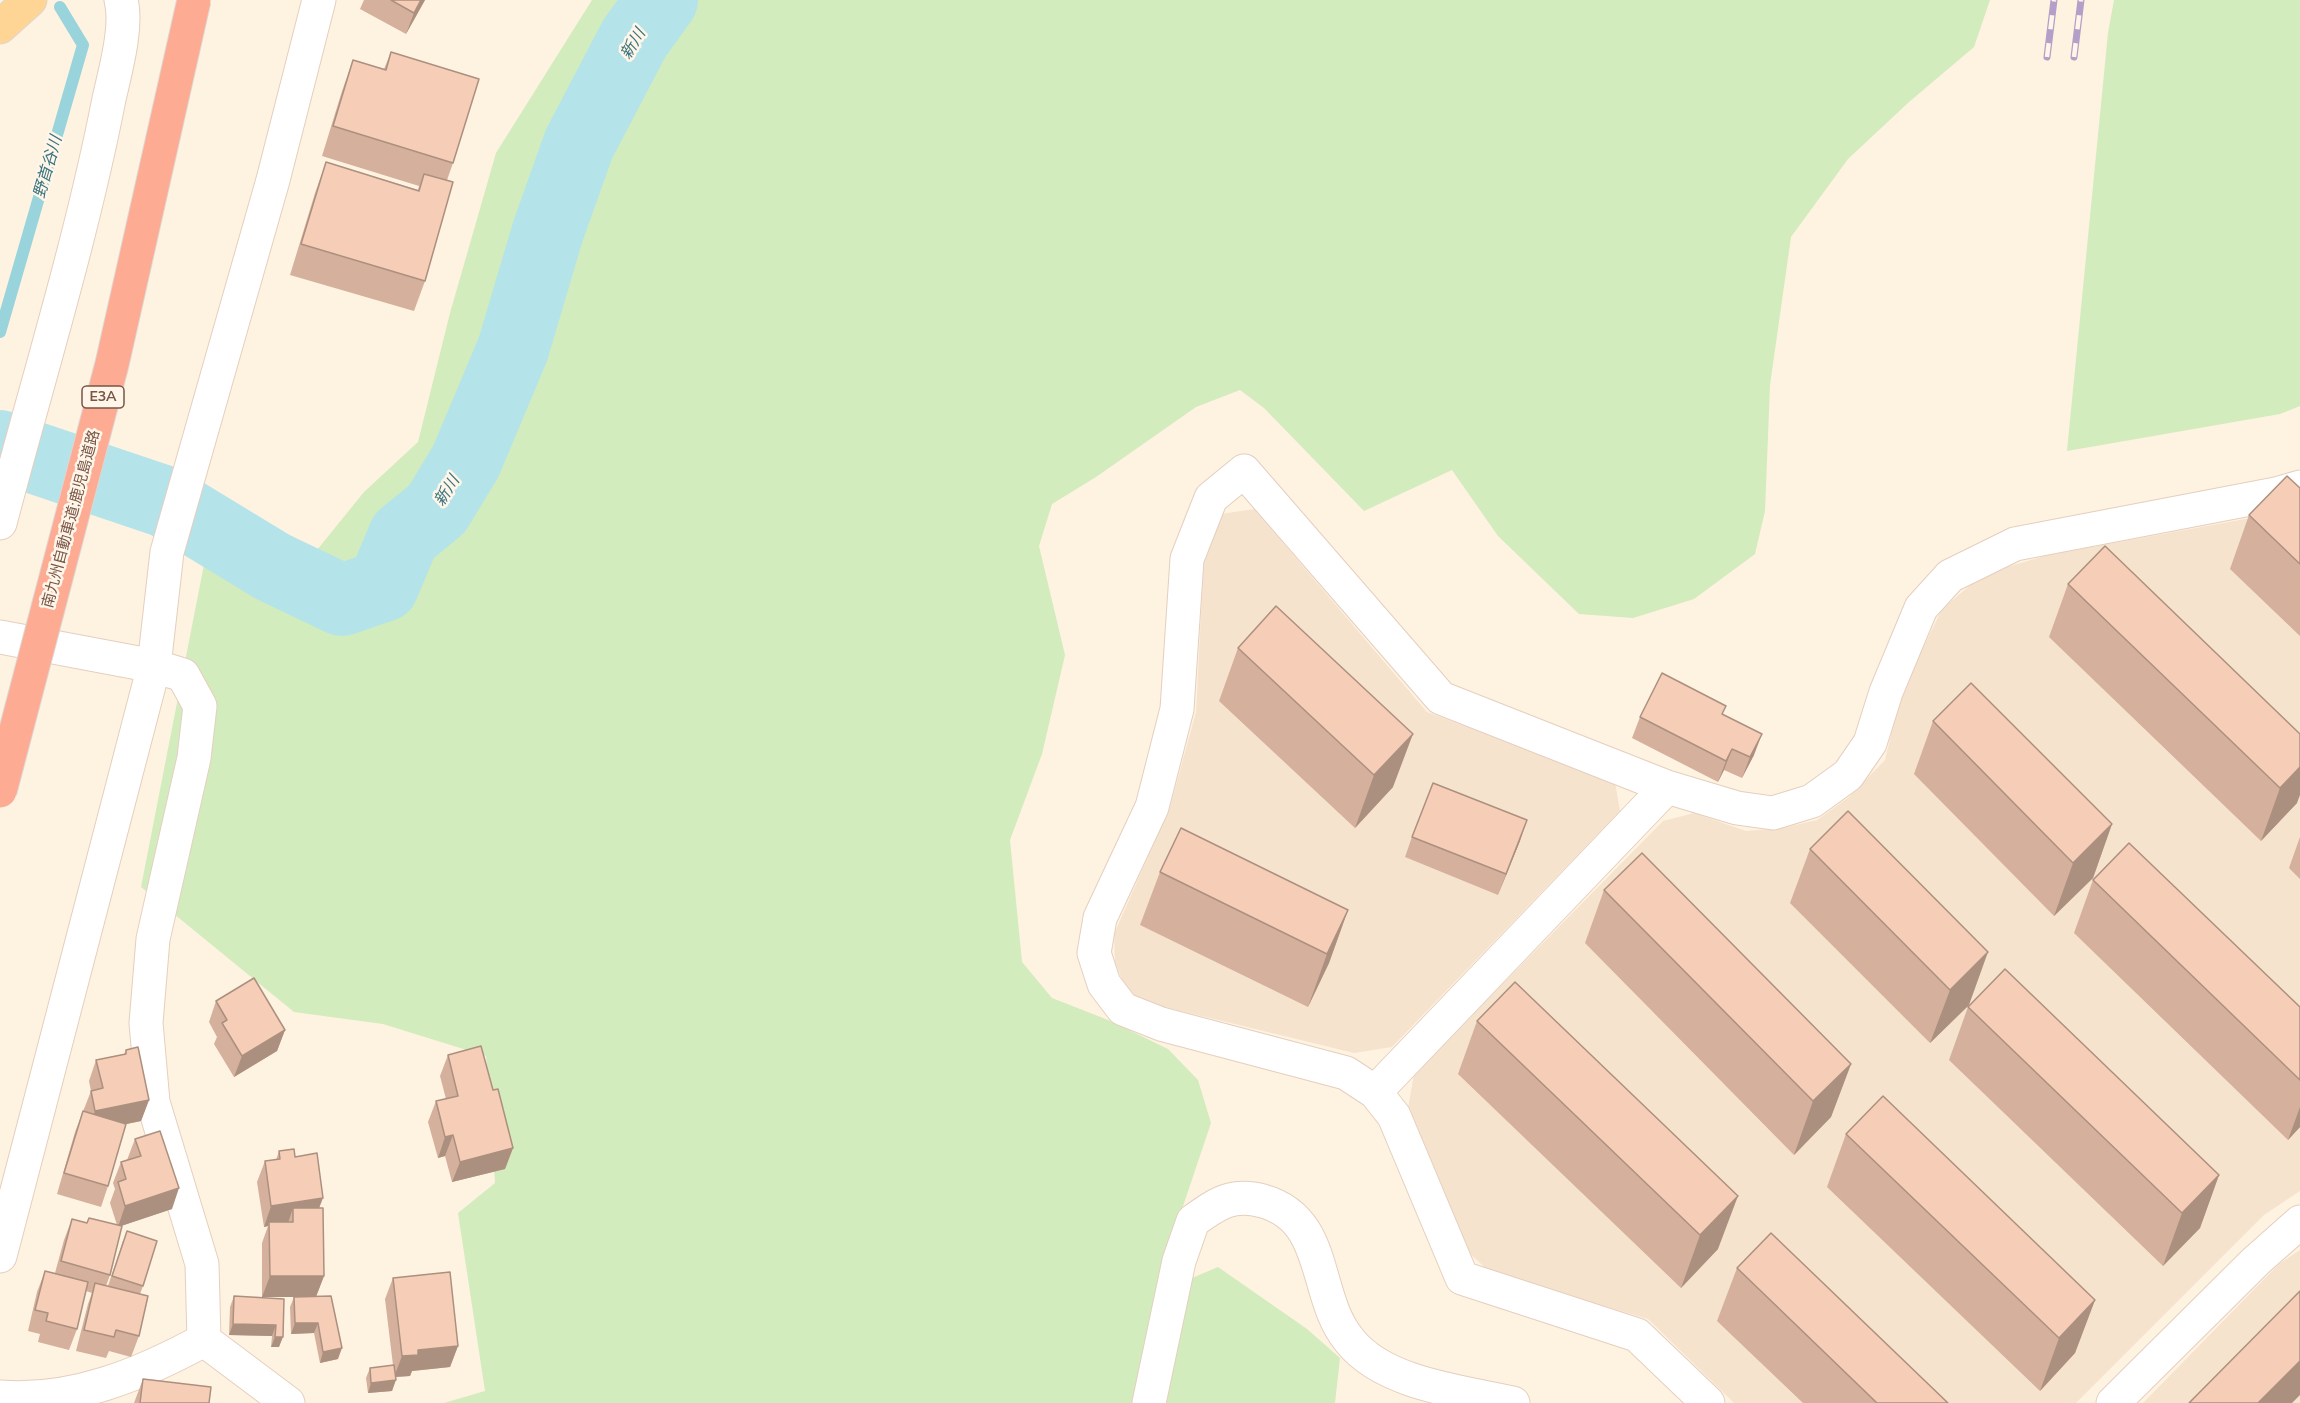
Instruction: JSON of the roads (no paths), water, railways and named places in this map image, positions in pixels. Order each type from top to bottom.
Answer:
[{"type":"highway","name":"南九州自動車道;鹿児島道路","points":[[0,791],[112,364],[194,0]]},
{"type":"main road","points":[[0,27],[30,0]]},
{"type":"street","points":[[0,523],[99,150],[117,62],[124,10],[121,0]]},
{"type":"street","points":[[0,1256],[154,666],[167,552],[273,180],[319,0]]},
{"type":"street","points":[[1708,1403],[1637,1335],[1462,1278],[1394,1116],[1375,1092],[1346,1073],[1161,1024],[1123,1009],[1104,984],[1094,953],[1100,918],[1152,807],[1177,709],[1187,559],[1211,498],[1244,471],[1441,698],[1667,786],[1737,808],[1773,813],[1812,801],[1848,775],[1870,743],[1886,692],[1921,608],[1950,576],[2015,543],[2276,494],[2300,487]]},
{"type":"street","points":[[0,637],[154,666],[183,675],[200,706],[194,758],[153,939],[146,1023],[153,1102],[202,1264],[204,1340]]},
{"type":"street","points":[[1375,1092],[1667,786]]},
{"type":"street","points":[[1149,1403],[1179,1261],[1193,1221],[1212,1207],[1233,1197],[1241,1197],[1275,1204],[1300,1221],[1311,1243],[1332,1310],[1350,1341],[1371,1359],[1407,1378],[1513,1403]]},
{"type":"street","points":[[2113,1403],[2248,1269],[2300,1222]]},
{"type":"street","points":[[0,1397],[70,1394],[159,1365],[204,1340]]},
{"type":"street","points":[[204,1340],[288,1403]]},
{"type":"waterway","name":"新川","points":[[0,446],[166,502],[273,567],[342,600],[383,586],[404,536],[437,509],[466,461],[513,349],[548,231],[579,144],[634,39],[662,0]]},
{"type":"waterway","name":"野首谷川","points":[[0,332],[83,45],[60,7]]},
{"type":"railway","points":[[2047,57],[2054,0]]},
{"type":"railway","points":[[2074,57],[2081,0]]}]
